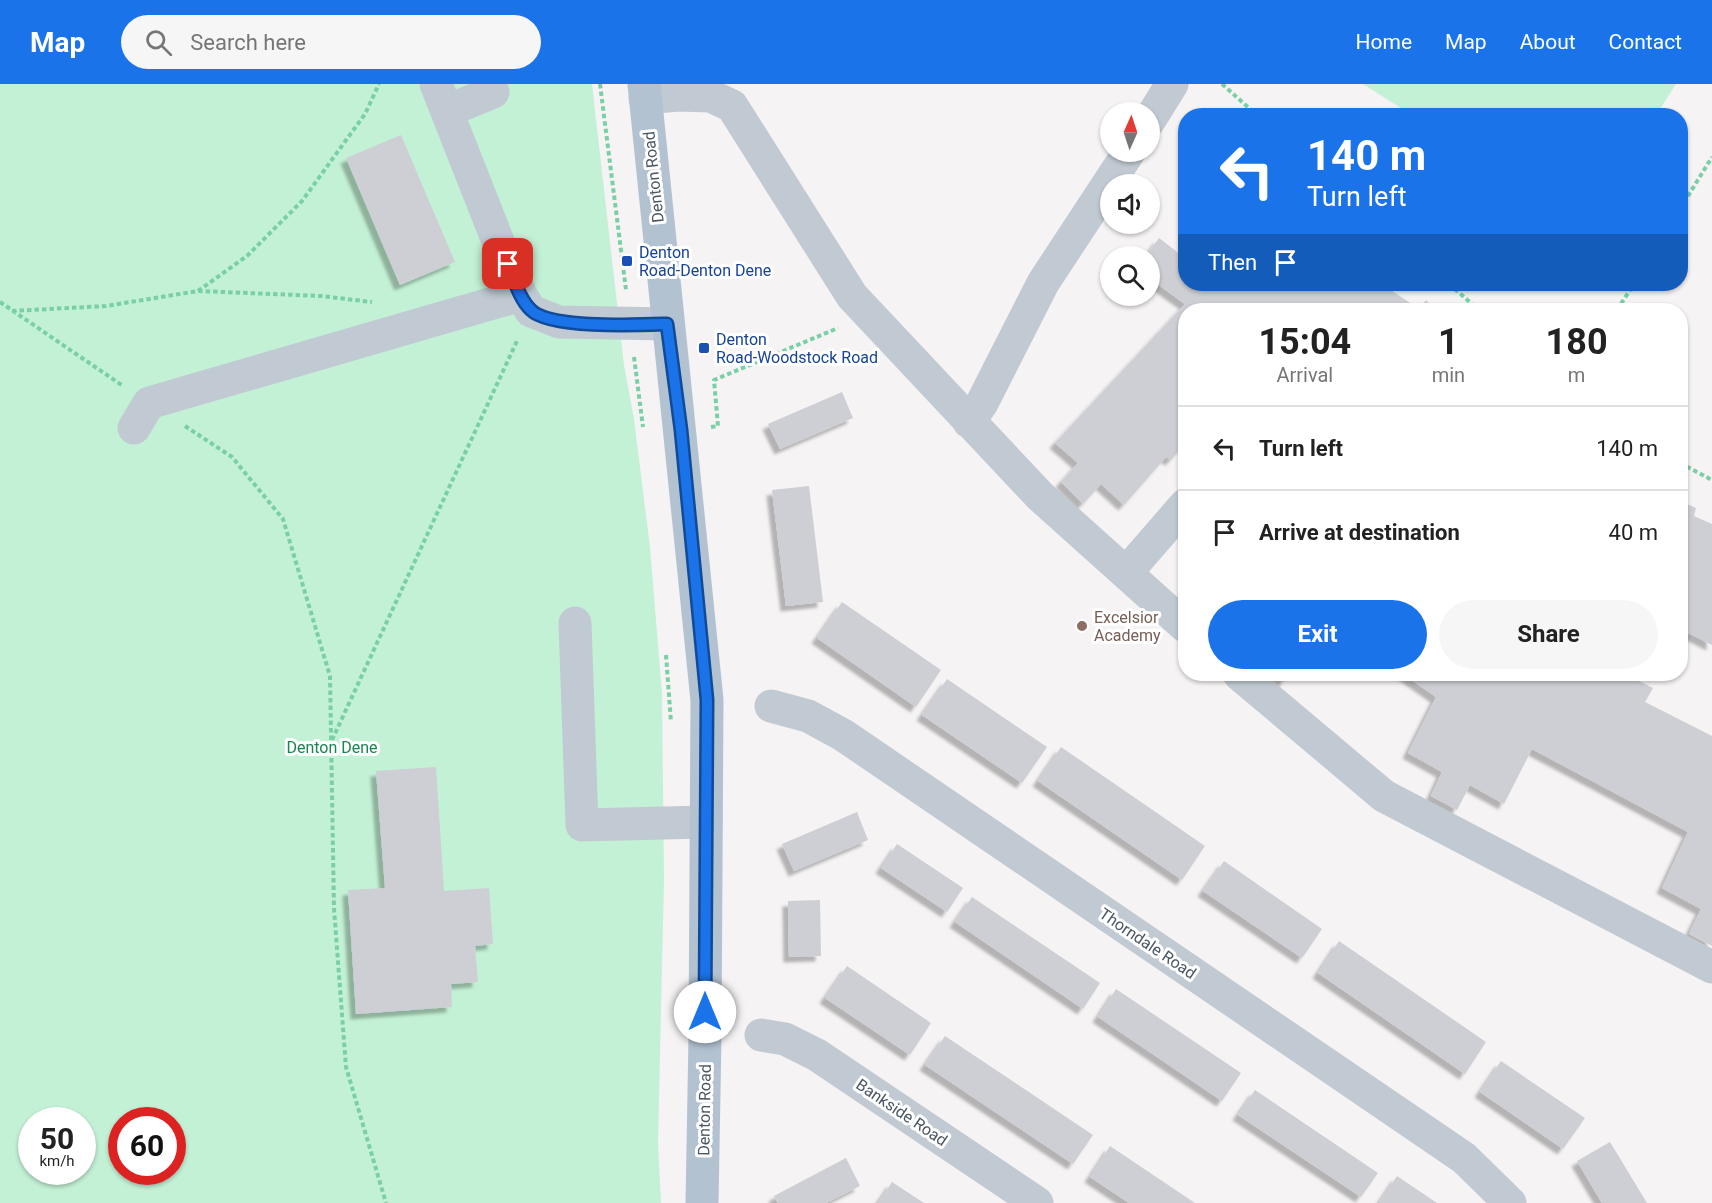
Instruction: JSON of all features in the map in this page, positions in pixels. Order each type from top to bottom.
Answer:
[{"type":"main road","name":"Denton Road","points":[[645,91],[707,700],[702,1203]]},
{"type":"street","points":[[1160,103],[1172,84]]},
{"type":"street","points":[[645,91],[711,96],[732,106],[852,296],[1040,496],[1178,620]]},
{"type":"street","points":[[493,92],[441,97],[526,303],[559,322],[667,324]]},
{"type":"street","points":[[969,422],[982,403],[1043,283],[1122,162]]},
{"type":"street","points":[[142,416],[526,303]]},
{"type":"street","points":[[1126,573],[1178,513]]},
{"type":"street","points":[[575,622],[582,825],[706,822]]},
{"type":"street","points":[[1247,681],[1384,795],[1712,967]]},
{"type":"street","name":"Thorndale Road","points":[[771,706],[808,716],[843,735],[1464,1158],[1510,1203]]},
{"type":"street","name":"Bankside Road","points":[[761,1035],[785,1039],[817,1055],[1036,1203]]},
{"type":"path","points":[[198,291],[247,256],[302,201],[365,114],[379,84]]},
{"type":"path","points":[[600,84],[644,433]]},
{"type":"path","points":[[1222,84],[1249,108]]},
{"type":"path","points":[[1688,196],[1712,157]]},
{"type":"path","points":[[11,311],[106,306],[198,291],[321,296],[375,303]]},
{"type":"path","points":[[1457,291],[1471,303]]},
{"type":"path","points":[[0,302],[142,416],[232,457],[283,519],[330,676],[334,909],[346,1067],[386,1203]]},
{"type":"path","points":[[331,742],[526,303]]},
{"type":"path","points":[[714,380],[869,314]]},
{"type":"path","points":[[1688,467],[1712,480]]},
{"type":"path","points":[[666,654],[672,733]]},
{"type":"green space","name":"Denton Dene","points":[[0,84],[592,84],[624,365],[634,419],[650,547],[662,694],[664,879],[658,1143],[661,1203],[0,1203]]},
{"type":"green space","points":[[1363,84],[1676,84],[1661,108],[1401,108]]},
{"type":"building","points":[[401,135],[455,262],[400,285],[346,158]]},
{"type":"building","points":[[1159,238],[1178,253],[1178,291],[1392,291],[1410,303],[1184,303],[1160,286],[1160,246],[1153,246]]},
{"type":"building","points":[[1178,311],[1178,452],[1171,460],[1166,457],[1124,505],[1101,484],[1083,504],[1061,482],[1078,463],[1055,443]]},
{"type":"building","points":[[842,392],[853,418],[780,449],[768,424]]},
{"type":"building","points":[[809,486],[823,602],[786,606],[772,490]]},
{"type":"building","points":[[1688,504],[1696,508],[1694,516],[1712,524],[1712,645],[1688,633]]},
{"type":"building","points":[[842,602],[941,670],[916,707],[817,638]]},
{"type":"building","points":[[947,679],[1047,747],[1022,783],[922,715]]},
{"type":"building","points":[[1413,681],[1639,681],[1653,688],[1645,702],[1712,736],[1712,946],[1689,934],[1701,909],[1662,888],[1688,832],[1532,749],[1504,804],[1470,785],[1457,810],[1431,796],[1442,772],[1408,753],[1436,697]]},
{"type":"building","points":[[1061,747],[1205,846],[1182,880],[1038,781]]},
{"type":"building","points":[[436,767],[444,891],[489,888],[493,944],[475,946],[478,982],[451,984],[452,1007],[356,1014],[348,890],[385,888],[376,771]]},
{"type":"building","points":[[857,812],[868,840],[794,871],[782,844]]},
{"type":"building","points":[[897,844],[963,888],[947,912],[881,868]]},
{"type":"building","points":[[1224,861],[1322,929],[1302,958],[1203,891]]},
{"type":"building","points":[[972,897],[1100,983],[1083,1009],[955,922]]},
{"type":"building","points":[[820,900],[821,956],[789,957],[788,901]]},
{"type":"building","points":[[1339,941],[1486,1042],[1465,1074],[1318,973]]},
{"type":"building","points":[[847,966],[931,1023],[910,1055],[825,998]]},
{"type":"building","points":[[1116,989],[1241,1073],[1222,1101],[1098,1017]]},
{"type":"building","points":[[945,1036],[1093,1135],[1073,1164],[925,1065]]},
{"type":"building","points":[[1501,1061],[1585,1118],[1563,1149],[1480,1092]]},
{"type":"building","points":[[1255,1090],[1378,1173],[1361,1197],[1238,1115]]},
{"type":"building","points":[[1610,1142],[1647,1203],[1602,1203],[1577,1161]]},
{"type":"building","points":[[1110,1146],[1195,1203],[1129,1203],[1090,1177]]},
{"type":"building","points":[[846,1158],[860,1186],[826,1203],[778,1203],[774,1196]]},
{"type":"building","points":[[1397,1176],[1437,1203],[1379,1203]]},
{"type":"building","points":[[892,1182],[924,1203],[878,1203]]},
{"type":"place","name":"Denton Road-Denton Dene","points":[[627,261]]},
{"type":"place","name":"Denton Road-Woodstock Road","points":[[704,348]]},
{"type":"place","name":"Excelsior Academy","points":[[1082,626]]},
{"type":"route","points":[[508,264],[521,295],[531,311],[559,322],[667,324],[681,430],[707,700],[705,1012]]}]
